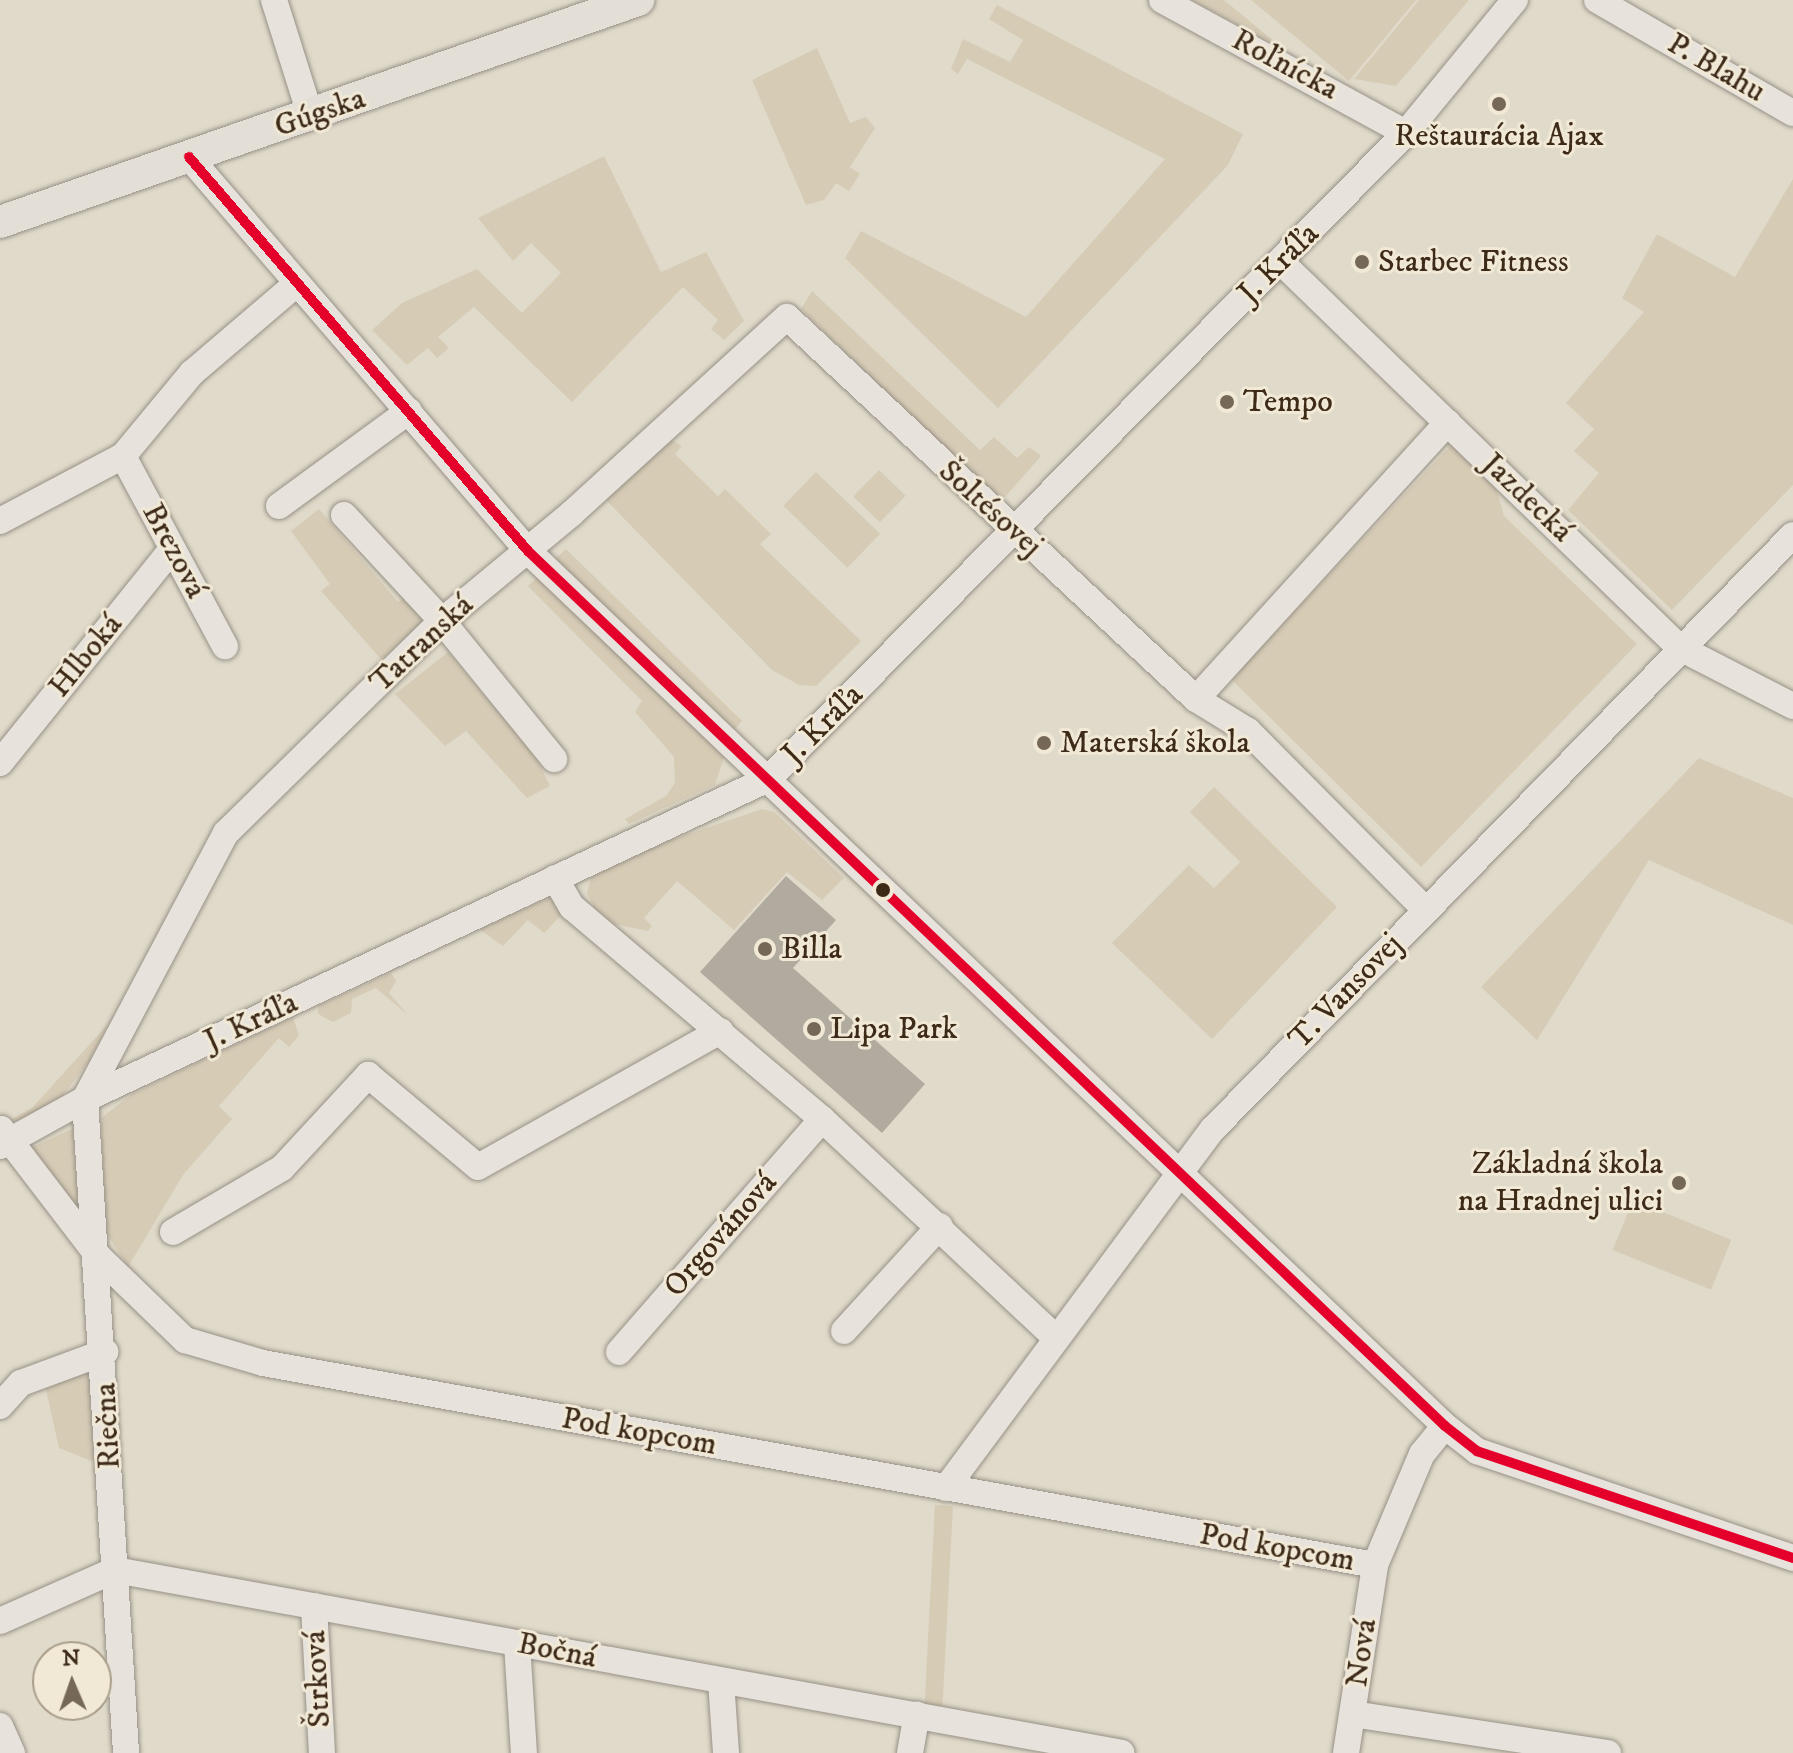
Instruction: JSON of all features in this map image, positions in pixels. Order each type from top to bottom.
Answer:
[{"type":"main road","name":"Gúgska","points":[[0,222],[311,117],[638,0]]},
{"type":"street","points":[[274,0],[311,117]]},
{"type":"street","name":"Roľnícka","points":[[1162,0],[1406,133]]},
{"type":"street","name":"J. Kráľa","points":[[85,1099],[768,779],[1406,133],[1515,0]]},
{"type":"street","name":"P. Blahu","points":[[1597,0],[1793,113]]},
{"type":"street","points":[[189,157],[295,285],[409,411],[528,551],[948,954],[979,975],[1009,1013],[1445,1426],[1477,1451],[1793,1558]]},
{"type":"street","name":"Jazdecká","points":[[1281,262],[1680,648],[1793,706]]},
{"type":"street","points":[[0,521],[123,456],[192,373],[295,285]]},
{"type":"street","name":"Šoltésovej","points":[[787,317],[1012,533],[1196,699],[1248,731],[1425,909]]},
{"type":"street","name":"Tatranská","points":[[85,1099],[226,833],[442,621],[528,551],[787,317]]},
{"type":"street","points":[[279,506],[409,411]]},
{"type":"street","points":[[1196,699],[1448,422]]},
{"type":"street","name":"Brezová","points":[[123,456],[225,646]]},
{"type":"street","points":[[344,515],[442,621],[554,759]]},
{"type":"street","name":"T. Vansovej","points":[[946,1488],[1176,1171],[1425,909],[1793,535]]},
{"type":"street","name":"Hlboká","points":[[0,763],[172,549]]},
{"type":"street","points":[[555,878],[572,907],[822,1119],[940,1226],[1056,1338]]},
{"type":"street","points":[[124,1026],[140,1054],[171,1059]]},
{"type":"street","points":[[173,1232],[282,1168],[368,1075],[478,1167],[720,1031]]},
{"type":"street","points":[[2,1139],[85,1099]]},
{"type":"street","name":"Riečna","points":[[85,1099],[105,1352],[126,1753]]},
{"type":"street","name":"Orgovánová","points":[[619,1352],[822,1119]]},
{"type":"street","name":"Pod kopcom","points":[[2,1139],[99,1257],[185,1340],[263,1363],[1375,1565]]},
{"type":"street","points":[[844,1331],[940,1226]]},
{"type":"street","points":[[0,1406],[21,1383],[105,1352]]},
{"type":"street","name":"Nová","points":[[1346,1753],[1375,1565],[1422,1454],[1445,1426]]},
{"type":"street","points":[[0,1621],[115,1570]]},
{"type":"street","name":"Bočná","points":[[115,1570],[1122,1753]]},
{"type":"street","name":"Štrková","points":[[314,1606],[322,1753]]},
{"type":"street","points":[[517,1643],[524,1753]]},
{"type":"street","points":[[721,1681],[726,1753]]},
{"type":"street","points":[[1353,1714],[1606,1753]]},
{"type":"street","points":[[910,1753],[917,1715]]},
{"type":"street","points":[[0,1726],[12,1753]]},
{"type":"shaded area","points":[[1192,0],[1224,0],[1283,49]]},
{"type":"shaded area","points":[[1251,0],[1416,0],[1349,81]]},
{"type":"shaded area","points":[[1419,0],[1469,0],[1396,86],[1354,79]]},
{"type":"shaded area","points":[[997,5],[1243,134],[1228,165],[998,408],[845,258],[861,231],[1026,317],[1165,159],[967,59],[958,74],[951,69],[963,39],[1010,62],[1023,40],[989,19]]},
{"type":"shaded area","points":[[817,48],[850,123],[866,117],[875,128],[850,167],[860,174],[849,191],[836,183],[824,200],[806,205],[752,80]]},
{"type":"shaded area","points":[[604,156],[661,272],[706,252],[744,321],[724,340],[711,329],[718,320],[683,287],[572,402],[474,307],[438,337],[449,348],[437,358],[428,348],[407,365],[372,330],[402,303],[477,269],[522,313],[561,273],[531,243],[513,261],[478,218]]},
{"type":"shaded area","points":[[1793,179],[1793,485],[1672,610],[1568,510],[1599,473],[1574,451],[1594,429],[1566,403],[1644,312],[1622,298],[1657,234],[1735,277]]},
{"type":"shaded area","points":[[812,291],[980,450],[994,437],[1017,458],[1029,447],[1041,456],[1005,497],[992,496],[801,309]]},
{"type":"shaded area","points":[[672,440],[682,446],[675,454],[718,496],[725,489],[771,534],[760,544],[861,641],[816,686],[799,685],[772,670],[603,497],[660,443]]},
{"type":"shaded area","points":[[1454,442],[1493,478],[1504,516],[1637,644],[1421,867],[1231,679]]},
{"type":"shaded area","points":[[879,470],[906,496],[880,522],[853,497]]},
{"type":"shaded area","points":[[816,472],[880,534],[847,568],[783,506]]},
{"type":"shaded area","points":[[319,509],[398,602],[409,594],[428,621],[381,659],[321,591],[330,584],[291,531]]},
{"type":"shaded area","points":[[566,549],[742,721],[732,732],[553,561]]},
{"type":"shaded area","points":[[539,576],[724,757],[715,785],[629,824],[625,819],[666,796],[675,783],[674,757],[635,712],[642,701],[528,586]]},
{"type":"shaded area","points":[[448,652],[536,757],[550,786],[527,798],[466,731],[445,746],[395,694]]},
{"type":"shaded area","points":[[1699,758],[1793,798],[1793,925],[1649,860],[1537,1040],[1481,987]]},
{"type":"shaded area","points":[[1214,787],[1337,907],[1212,1039],[1112,943],[1189,865],[1214,888],[1240,862],[1190,812]]},
{"type":"shaded area","points":[[762,809],[774,812],[844,878],[822,900],[787,872],[734,930],[677,881],[644,918],[652,926],[648,931],[603,922],[587,894],[591,877],[659,844]]},
{"type":"shaded area","points":[[556,895],[563,913],[544,933],[528,920],[503,946],[479,929]]},
{"type":"shaded area","points":[[391,973],[396,981],[389,993],[408,1015],[376,988],[352,999],[351,1013],[333,1022],[318,1014],[318,1006]]},
{"type":"shaded area","points":[[293,1017],[299,1035],[289,1047],[279,1038],[219,1106],[232,1119],[183,1175],[128,1267],[105,1231],[101,1118],[132,1094]]},
{"type":"shaded area","points":[[108,1024],[89,1062],[58,1101],[19,1122],[12,1119],[32,1108]]},
{"type":"shaded area","points":[[74,1128],[78,1205],[74,1208],[26,1150]]},
{"type":"shaded area","points":[[1633,1200],[1731,1240],[1711,1290],[1613,1250]]},
{"type":"shaded area","points":[[91,1368],[94,1462],[59,1448],[44,1381]]},
{"type":"shaded area","points":[[935,1505],[953,1506],[943,1706],[925,1705]]},
{"type":"building","name":"Lipa Park","points":[[786,876],[836,920],[793,968],[925,1084],[882,1133],[700,972]]},
{"type":"transit line","points":[[189,157],[528,551],[1445,1426],[1477,1451],[1793,1558]]},
{"type":"place","name":"Reštaurácia Ajax","points":[[1499,104]]},
{"type":"place","name":"Starbec Fitness","points":[[1362,262]]},
{"type":"place","name":"Tempo","points":[[1227,402]]},
{"type":"place","name":"Materská škola","points":[[1044,743]]},
{"type":"place","name":"Billa","points":[[765,949]]},
{"type":"place","name":"Lipa Park","points":[[814,1029]]},
{"type":"place","name":"Základná škola na Hradnej ulici","points":[[1679,1183]]}]
